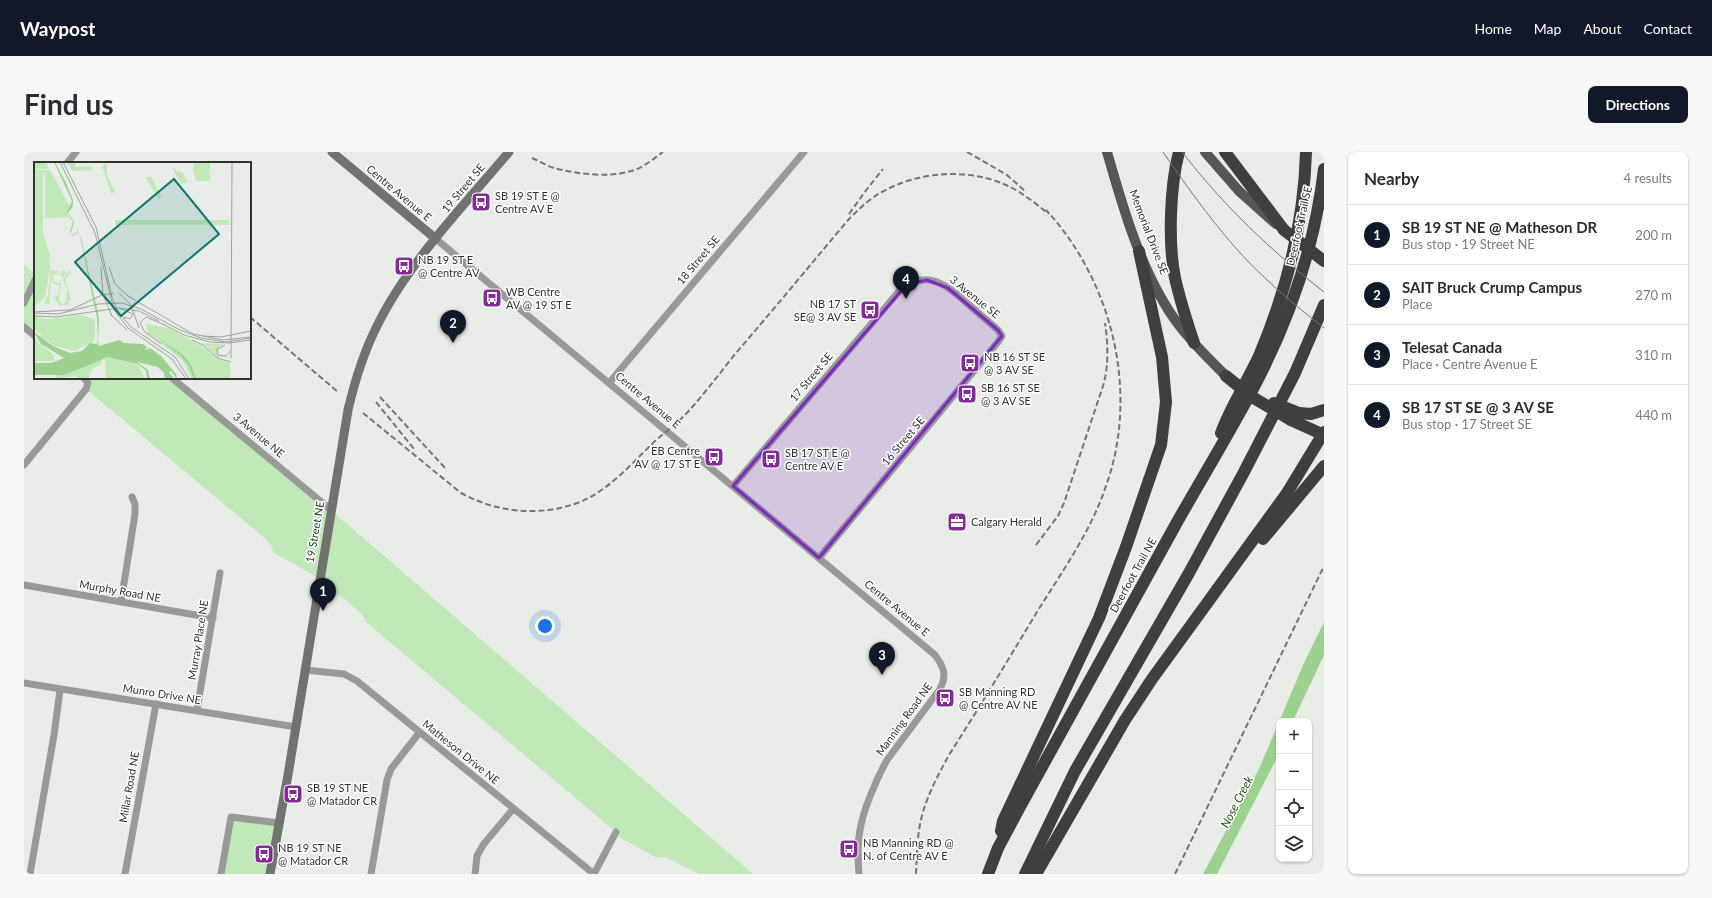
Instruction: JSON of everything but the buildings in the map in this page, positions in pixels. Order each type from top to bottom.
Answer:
[{"type":"highway","points":[[1179,152],[1175,172],[1172,215],[1172,258],[1175,278],[1194,343]]},
{"type":"highway","points":[[1225,152],[1284,230],[1324,261]]},
{"type":"highway","points":[[1214,456],[1226,419],[1258,358],[1281,299],[1293,258],[1300,216],[1306,152]]},
{"type":"highway","name":"Deerfoot Trail SE","points":[[1297,288],[1316,220],[1324,170]]},
{"type":"highway","points":[[998,848],[1003,821],[1099,618],[1126,547],[1161,445],[1166,402],[1162,357],[1139,251]]},
{"type":"highway","name":"Deerfoot Trail NE","points":[[988,874],[998,848],[1214,456],[1256,384],[1297,288]]},
{"type":"highway","points":[[1025,874],[1075,771],[1189,572],[1244,472],[1295,373],[1324,305]]},
{"type":"highway","name":"Memorial Drive SE","points":[[1226,376],[1252,397],[1295,416],[1324,434]]},
{"type":"highway","points":[[1295,416],[1311,414],[1324,410]]},
{"type":"highway","points":[[1036,874],[1125,720],[1152,679],[1287,493],[1324,434]]},
{"type":"highway","points":[[1191,626],[1324,466]]},
{"type":"main road","name":"Memorial Drive SE","points":[[1107,152],[1139,251],[1163,302],[1194,343],[1226,376]]},
{"type":"main road","points":[[1206,152],[1239,191],[1284,230]]},
{"type":"street","points":[[68,162],[76,152]]},
{"type":"street","name":"Centre Avenue E","points":[[332,152],[935,655],[945,670]]},
{"type":"street","name":"19 Street SE","points":[[436,239],[509,152]]},
{"type":"street","name":"18 Street SE","points":[[609,383],[804,152]]},
{"type":"street","name":"19 Street NE","points":[[270,874],[296,727],[348,410],[363,358],[378,323],[392,298],[436,239]]},
{"type":"street","name":"3 Avenue SE","points":[[907,284],[916,280],[938,282],[948,288],[987,320],[1002,336]]},
{"type":"street","points":[[24,303],[34,282]]},
{"type":"street","name":"17 Street SE","points":[[733,486],[777,436],[895,294],[907,284]]},
{"type":"street","points":[[24,327],[34,335]]},
{"type":"street","name":"16 Street SE","points":[[820,558],[994,348],[1002,336]]},
{"type":"street","name":"3 Avenue NE","points":[[173,379],[331,510]]},
{"type":"street","points":[[24,465],[86,389],[86,380]]},
{"type":"street","points":[[121,602],[135,514],[135,504],[132,497]]},
{"type":"street","name":"Murray Place NE","points":[[197,710],[220,574]]},
{"type":"street","name":"Murphy Road NE","points":[[24,585],[213,618]]},
{"type":"street","name":"Matheson Drive NE","points":[[305,670],[344,674],[357,681],[594,874]]},
{"type":"street","name":"Manning Road NE","points":[[859,874],[858,844],[860,830],[880,772],[886,760],[940,689],[944,681],[945,670]]},
{"type":"street","name":"Munro Drive NE","points":[[24,683],[296,727]]},
{"type":"street","points":[[30,874],[54,735],[60,690]]},
{"type":"street","name":"Millar Road NE","points":[[125,874],[156,704]]},
{"type":"street","points":[[371,874],[391,769],[419,732]]},
{"type":"street","points":[[474,874],[477,856],[513,808]]},
{"type":"street","points":[[222,874],[231,816],[279,823]]},
{"type":"street","points":[[594,874],[616,832]]},
{"type":"highlighted area","points":[[927,280],[948,288],[998,330],[1002,336],[819,558],[733,486],[907,284]]},
{"type":"shaded area","points":[[24,265],[34,272],[34,335],[24,327]]},
{"type":"shaded area","points":[[84,379],[173,379],[331,510],[753,874],[699,874],[665,857],[656,857],[620,838],[616,832],[367,623],[362,614],[319,578],[272,552],[273,548],[267,540],[86,389]]},
{"type":"shaded area","points":[[1324,622],[1324,655],[1294,718],[1280,718],[1304,663]]},
{"type":"shaded area","points":[[1276,729],[1276,760],[1217,874],[1203,874],[1259,769]]},
{"type":"shaded area","points":[[231,817],[279,823],[270,874],[221,874]]},
{"type":"tram line","points":[[1163,152],[1188,188],[1243,256],[1277,289],[1324,328]]},
{"type":"tram line","points":[[1182,152],[1214,190],[1248,226],[1285,260],[1324,292]]},
{"type":"railway","points":[[532,158],[551,167],[563,170],[603,175],[623,173],[640,168],[663,152]]},
{"type":"railway","points":[[967,152],[1007,175],[1025,191]]},
{"type":"railway","points":[[849,214],[883,169]]},
{"type":"railway","points":[[363,413],[461,493],[475,500],[504,509],[519,511],[550,510],[565,507],[591,497],[610,484],[656,440],[684,416],[849,219],[864,204],[877,195],[896,185],[927,176],[960,174],[976,176],[1006,185],[1029,198],[1049,214]]},
{"type":"railway","points":[[916,874],[921,820],[934,783],[949,755],[1067,565],[1085,533],[1101,500],[1116,448],[1120,412],[1119,375],[1113,339],[1103,303],[1088,270],[1069,238],[1046,210]]},
{"type":"railway","points":[[251,318],[338,392]]},
{"type":"railway","points":[[1036,545],[1058,516],[1064,503],[1103,386],[1107,355],[1105,323]]},
{"type":"railway","points":[[380,397],[446,469]]},
{"type":"railway","points":[[376,402],[414,449]]},
{"type":"railway","points":[[1175,874],[1324,566]]},
{"type":"place","name":"SB 19 ST E @ Centre AV E","points":[[481,202]]},
{"type":"place","name":"NB 19 ST E @ Centre AV","points":[[404,266]]},
{"type":"place","name":"WB Centre AV @ 19 ST E","points":[[492,298]]},
{"type":"place","name":"SB 17 ST SE @ 3 AV SE","points":[[906,299]]},
{"type":"place","name":"NB 17 ST SE@ 3 AV SE","points":[[870,310]]},
{"type":"place","name":"SAIT Bruck Crump Campus","points":[[453,343]]},
{"type":"place","name":"NB 16 ST SE @ 3 AV SE","points":[[970,363]]},
{"type":"place","name":"SB 16 ST SE @ 3 AV SE","points":[[967,394]]},
{"type":"place","name":"EB Centre AV @ 17 ST E","points":[[714,457]]},
{"type":"place","name":"SB 17 ST E @ Centre AV E","points":[[771,459]]},
{"type":"place","name":"Calgary Herald","points":[[957,522]]},
{"type":"place","name":"SB 19 ST NE @ Matheson DR","points":[[323,611]]},
{"type":"place","name":"Telesat Canada","points":[[882,675]]},
{"type":"place","name":"SB Manning RD @ Centre AV NE","points":[[945,698]]},
{"type":"place","name":"SB 19 ST NE @ Matador CR","points":[[293,794]]},
{"type":"place","name":"NB Manning RD @ N. of Centre AV E","points":[[849,849]]},
{"type":"place","name":"NB 19 ST NE @ Matador CR","points":[[264,854]]},
{"type":"water label","name":"Nose Creek","points":[[1237,802]]}]
